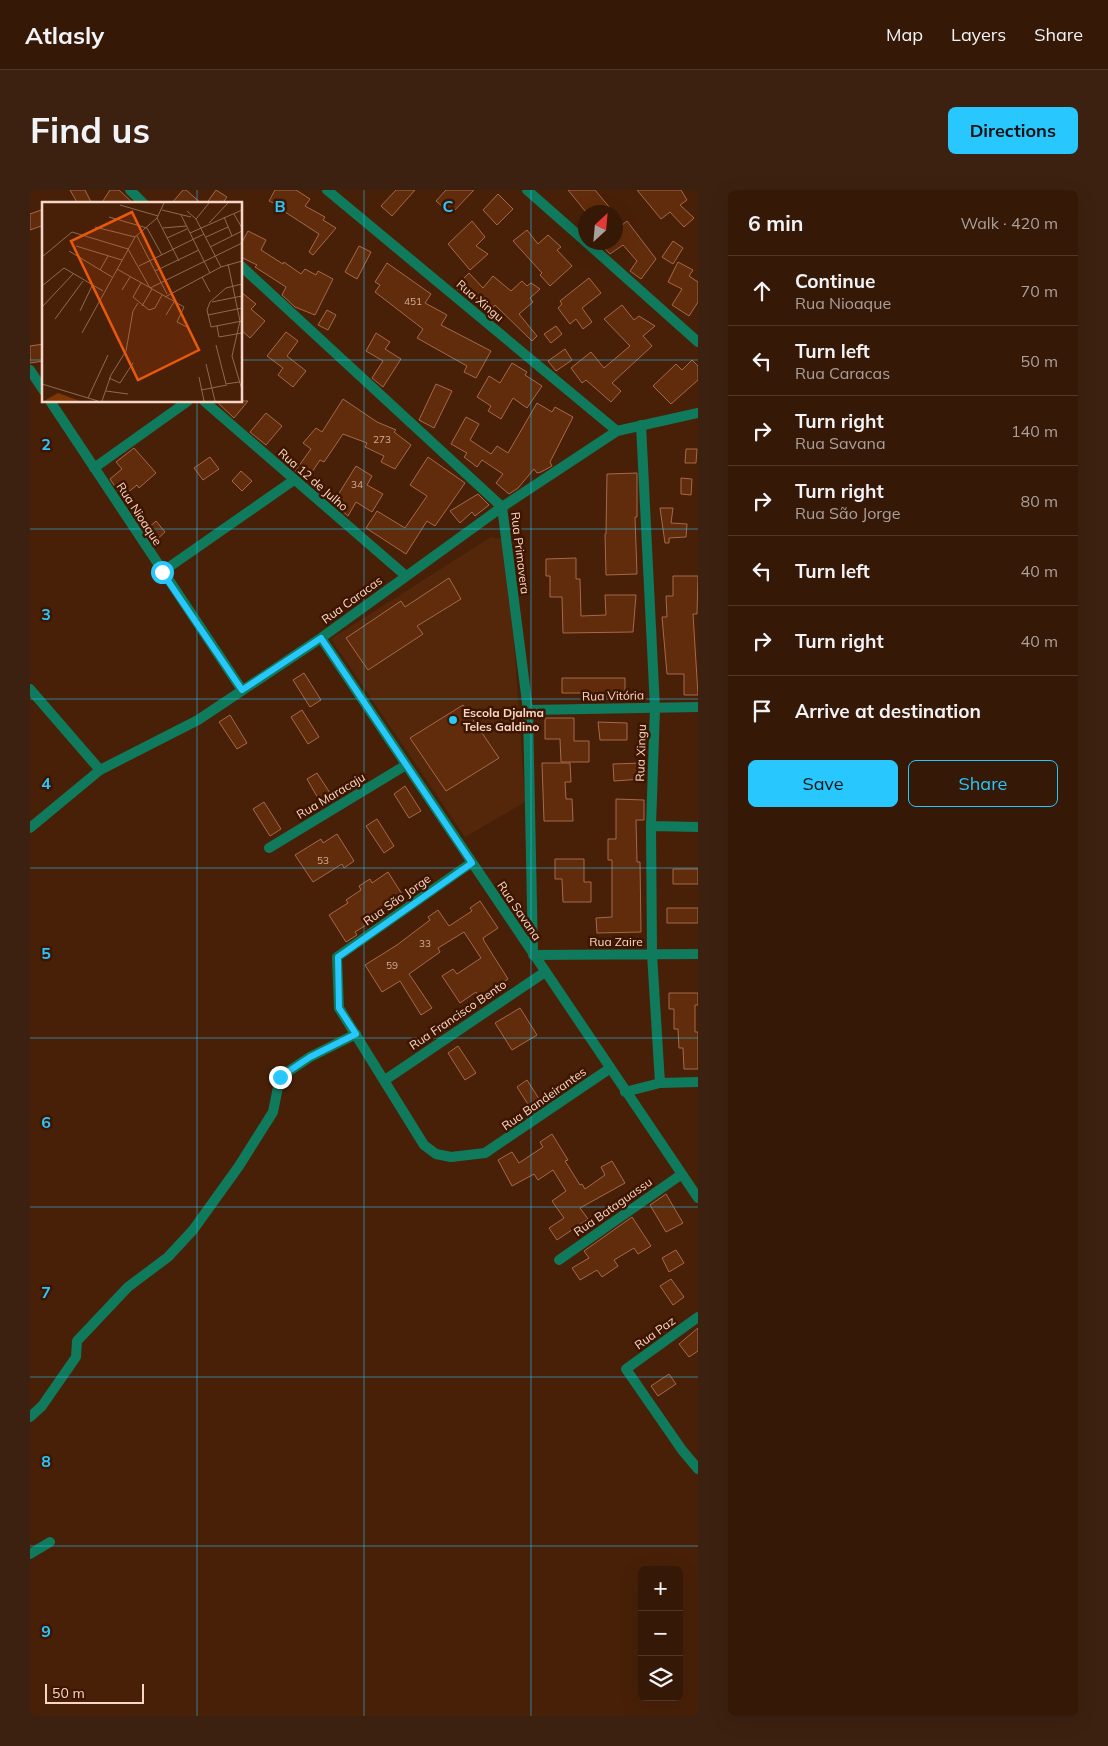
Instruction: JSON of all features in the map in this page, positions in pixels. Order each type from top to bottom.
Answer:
[{"type":"street","points":[[130,190],[142,202]]},
{"type":"street","name":"Rua Xingu","points":[[327,190],[618,431]]},
{"type":"street","points":[[527,190],[578,235]]},
{"type":"street","points":[[595,250],[698,342]]},
{"type":"street","name":"Rua Primavera","points":[[242,267],[502,507],[528,710],[533,955]]},
{"type":"street","points":[[30,370],[42,388]]},
{"type":"street","name":"Rua Nioaque","points":[[51,402],[242,690]]},
{"type":"street","points":[[94,468],[187,402]]},
{"type":"street","name":"Rua 12 de Julho","points":[[205,402],[406,576]]},
{"type":"street","name":"Rua Caracas","points":[[30,828],[100,770],[198,720],[321,638],[502,507],[618,431],[698,413]]},
{"type":"street","name":"Rua Xingu","points":[[641,425],[655,708],[651,826],[652,954],[660,1083]]},
{"type":"street","points":[[162,572],[294,480]]},
{"type":"street","name":"Rua Savana","points":[[321,638],[609,1069],[698,1198]]},
{"type":"street","points":[[30,689],[100,770]]},
{"type":"street","name":"Rua Vitória","points":[[528,710],[698,707]]},
{"type":"street","name":"Rua Maracaju","points":[[269,848],[406,765]]},
{"type":"street","points":[[651,826],[698,827]]},
{"type":"street","name":"Rua São Jorge","points":[[356,1034],[339,1008],[338,957],[472,863]]},
{"type":"street","name":"Rua Zaire","points":[[533,955],[698,954]]},
{"type":"street","name":"Rua Francisco Bento","points":[[385,1080],[545,972]]},
{"type":"street","points":[[30,1417],[42,1406],[76,1357],[77,1341],[128,1287],[168,1257],[193,1230],[239,1166],[273,1112],[280,1077],[310,1057],[356,1034],[385,1080]]},
{"type":"street","name":"Rua Bandeirantes","points":[[385,1080],[424,1145],[430,1151],[451,1157],[485,1153],[492,1150],[609,1069]]},
{"type":"street","points":[[625,1092],[660,1083],[698,1082]]},
{"type":"street","name":"Rua Bataguassu","points":[[559,1260],[682,1174]]},
{"type":"street","name":"Rua Paz","points":[[698,1318],[626,1370],[682,1450],[698,1468]]},
{"type":"street","points":[[30,1554],[50,1542]]},
{"type":"shaded area","name":"Escola Djalma Teles Galdino","points":[[491,537],[507,540],[525,802],[465,837],[331,639]]},
{"type":"building","points":[[70,190],[85,190],[91,202],[77,202]]},
{"type":"building","points":[[110,190],[119,190],[132,202],[102,202]]},
{"type":"building","points":[[183,190],[186,190],[200,202],[173,202]]},
{"type":"building","points":[[216,190],[227,197],[223,202],[207,202]]},
{"type":"building","points":[[275,190],[296,190],[310,199],[305,206],[325,217],[323,220],[336,228],[313,255],[309,252],[319,234],[282,210],[284,208],[269,201]]},
{"type":"building","points":[[396,190],[415,190],[392,216],[381,206]]},
{"type":"building","points":[[446,190],[474,190],[451,214],[436,201]]},
{"type":"building","points":[[568,190],[595,190],[608,205],[580,205]]},
{"type":"building","points":[[637,190],[681,190],[687,200],[680,205],[694,218],[684,227],[670,212],[661,219]]},
{"type":"building","points":[[498,194],[513,209],[497,225],[483,210]]},
{"type":"building","points":[[42,210],[42,226],[30,230],[30,214]]},
{"type":"building","points":[[472,221],[485,237],[476,246],[488,254],[470,270],[448,244]]},
{"type":"building","points":[[627,221],[656,259],[641,279],[630,271],[637,261],[623,245],[623,224]]},
{"type":"building","points":[[527,230],[538,244],[548,235],[561,247],[557,250],[572,266],[550,286],[540,275],[542,273],[513,241]]},
{"type":"building","points":[[248,231],[266,240],[261,250],[283,264],[284,262],[301,274],[305,269],[316,275],[318,271],[333,279],[315,315],[295,307],[282,295],[286,287],[255,267],[257,265],[242,258],[242,242]]},
{"type":"building","points":[[673,241],[683,248],[673,264],[662,257]]},
{"type":"building","points":[[359,246],[371,252],[357,279],[345,272]]},
{"type":"building","points":[[606,250],[616,250],[610,254]]},
{"type":"building","points":[[678,262],[693,270],[689,276],[698,282],[698,302],[689,316],[672,305],[682,289],[668,282]]},
{"type":"building","points":[[387,263],[431,294],[425,303],[447,315],[441,325],[491,351],[476,378],[464,372],[467,366],[417,338],[423,329],[375,292],[380,285],[375,282]]},
{"type":"building","points":[[469,273],[483,288],[493,276],[511,291],[522,281],[527,286],[531,283],[540,289],[530,298],[533,302],[519,314],[537,336],[532,341],[495,305],[490,311],[473,295],[469,299],[455,287]]},
{"type":"building","points":[[589,278],[601,293],[582,308],[592,322],[583,329],[576,319],[570,324],[558,308],[562,304],[560,301]]},
{"type":"building","points":[[242,293],[256,304],[251,309],[265,321],[250,338],[242,331]]},
{"type":"building","points":[[622,305],[634,320],[639,316],[655,326],[643,336],[652,346],[612,383],[621,391],[611,402],[586,380],[582,383],[571,368],[591,352],[604,368],[630,346],[604,319]]},
{"type":"building","points":[[327,310],[336,315],[328,330],[318,325]]},
{"type":"building","points":[[556,326],[562,334],[551,343],[544,334]]},
{"type":"building","points":[[286,332],[298,341],[287,356],[306,371],[293,387],[278,375],[283,368],[267,356]]},
{"type":"building","points":[[376,333],[390,342],[385,349],[401,359],[383,387],[372,378],[383,361],[366,351]]},
{"type":"building","points":[[42,344],[42,361],[30,363],[30,346]]},
{"type":"building","points":[[565,349],[572,360],[556,371],[548,361]]},
{"type":"building","points":[[692,360],[698,366],[698,380],[671,404],[653,386],[676,364],[682,370]]},
{"type":"building","points":[[512,363],[527,372],[525,375],[542,386],[527,408],[513,398],[501,419],[488,411],[491,406],[477,397],[489,376],[500,383]]},
{"type":"building","points":[[436,384],[452,391],[434,428],[419,420]]},
{"type":"building","points":[[343,399],[377,422],[396,430],[394,432],[411,445],[395,469],[381,462],[384,456],[365,447],[367,443],[343,434],[324,462],[320,460],[306,481],[295,471],[311,449],[303,443],[316,428],[322,432]]},
{"type":"building","points":[[248,401],[234,418],[217,402]]},
{"type":"building","points":[[537,403],[552,412],[555,407],[573,417],[550,462],[552,466],[537,473],[534,469],[518,488],[509,494],[496,483],[503,474],[482,460],[477,467],[464,457],[467,453],[451,444],[466,417],[479,424],[470,440],[491,454],[497,446],[508,453]]},
{"type":"building","points":[[266,413],[282,426],[266,445],[250,432]]},
{"type":"building","points":[[134,448],[156,473],[139,488],[137,485],[122,497],[110,479],[122,469],[116,462]]},
{"type":"building","points":[[686,449],[697,449],[696,463],[685,463]]},
{"type":"building","points":[[210,457],[219,469],[203,480],[194,468]]},
{"type":"building","points":[[428,457],[465,483],[435,526],[427,521],[406,554],[366,528],[377,511],[405,528],[427,496],[410,485]]},
{"type":"building","points":[[356,466],[372,476],[367,485],[383,494],[372,512],[356,502],[348,516],[333,503]]},
{"type":"building","points":[[241,471],[252,481],[242,491],[232,481]]},
{"type":"building","points":[[637,473],[637,517],[635,517],[637,574],[606,575],[607,474]]},
{"type":"building","points":[[681,478],[692,479],[691,495],[681,494]]},
{"type":"building","points":[[478,494],[489,505],[475,516],[472,512],[460,523],[450,511]]},
{"type":"building","points":[[660,508],[673,508],[671,523],[687,524],[686,537],[669,538],[669,543],[665,543]]},
{"type":"building","points":[[156,521],[165,532],[153,543],[145,531]]},
{"type":"building","points":[[576,558],[576,579],[580,579],[581,616],[606,615],[605,595],[636,595],[633,632],[563,633],[562,597],[550,597],[550,576],[546,576],[546,559]]},
{"type":"building","points":[[673,576],[698,576],[697,614],[693,614],[698,695],[684,695],[684,674],[667,674],[662,617],[667,617],[666,596],[673,596]]},
{"type":"building","points":[[449,578],[461,599],[417,626],[423,634],[368,670],[346,638],[401,601],[405,607]]},
{"type":"building","points":[[304,673],[321,700],[310,707],[293,680]]},
{"type":"building","points":[[562,678],[625,678],[625,696],[595,696],[595,693],[562,693]]},
{"type":"building","points":[[463,705],[499,758],[446,791],[410,738]]},
{"type":"building","points":[[302,710],[319,737],[308,744],[291,717]]},
{"type":"building","points":[[230,715],[247,743],[237,749],[219,722]]},
{"type":"building","points":[[545,718],[574,718],[574,741],[589,741],[589,762],[561,762],[560,739],[545,739]]},
{"type":"building","points":[[598,722],[627,723],[627,740],[600,740]]},
{"type":"building","points":[[542,763],[570,763],[571,782],[565,782],[566,799],[572,799],[573,821],[544,821]]},
{"type":"building","points":[[642,763],[642,779],[614,781],[613,764]]},
{"type":"building","points":[[317,773],[334,799],[323,807],[307,779]]},
{"type":"building","points":[[405,786],[421,811],[409,818],[394,794]]},
{"type":"building","points":[[616,799],[644,800],[644,820],[636,820],[637,862],[640,862],[641,932],[597,933],[596,918],[612,917],[612,860],[608,860],[608,839],[616,839]]},
{"type":"building","points":[[264,802],[281,829],[270,836],[253,809]]},
{"type":"building","points":[[377,819],[394,846],[384,853],[366,826]]},
{"type":"building","points":[[337,834],[354,861],[344,868],[342,864],[313,882],[295,855],[321,839],[323,843]]},
{"type":"building","points":[[555,859],[584,859],[584,882],[591,882],[591,902],[563,902],[562,879],[555,879]]},
{"type":"building","points":[[673,869],[698,869],[698,884],[673,884]]},
{"type":"building","points":[[388,872],[405,899],[394,906],[392,903],[372,916],[374,920],[355,932],[357,935],[346,942],[329,915],[348,903],[346,900],[361,890],[359,886],[370,879],[372,883]]},
{"type":"building","points":[[480,901],[498,928],[483,938],[484,941],[508,979],[480,998],[476,992],[460,1003],[442,976],[453,969],[457,974],[481,958],[464,932],[438,948],[440,952],[409,974],[432,1008],[421,1015],[400,981],[382,992],[365,965],[397,945],[430,920],[428,917],[438,910],[449,926],[472,911],[470,908]]},
{"type":"building","points":[[667,908],[698,908],[698,923],[667,923]]},
{"type":"building","points":[[669,993],[698,993],[698,1005],[695,1005],[695,1032],[698,1032],[698,1069],[684,1069],[683,1048],[679,1048],[678,1029],[674,1029],[674,1009],[669,1009]]},
{"type":"building","points":[[520,1008],[537,1035],[512,1050],[495,1023]]},
{"type":"building","points":[[458,1046],[476,1073],[465,1080],[448,1053]]},
{"type":"building","points":[[527,1080],[543,1105],[533,1112],[517,1087]]},
{"type":"building","points":[[552,1134],[568,1160],[565,1161],[580,1185],[582,1184],[585,1189],[605,1175],[601,1167],[612,1161],[625,1183],[580,1208],[588,1219],[557,1240],[549,1228],[564,1218],[552,1201],[566,1191],[553,1170],[538,1180],[534,1174],[512,1186],[498,1160],[512,1152],[519,1163],[543,1147],[540,1142]]},
{"type":"building","points":[[666,1194],[683,1223],[666,1232],[650,1205]]},
{"type":"building","points":[[632,1217],[651,1246],[638,1254],[634,1248],[614,1260],[618,1266],[602,1277],[597,1270],[580,1280],[572,1268],[589,1258],[584,1251]]},
{"type":"building","points":[[676,1250],[684,1263],[669,1272],[662,1258]]},
{"type":"building","points":[[671,1279],[684,1297],[673,1305],[660,1286]]},
{"type":"building","points":[[698,1328],[698,1351],[689,1357],[679,1344]]},
{"type":"building","points":[[669,1374],[676,1384],[658,1396],[651,1386]]},
{"type":"place","name":"Escola Djalma Teles Galdino","points":[[453,720]]},
{"type":"route","points":[[162,572],[242,690],[321,638],[472,863],[338,957],[339,1008],[356,1034],[310,1057],[280,1077]]}]
